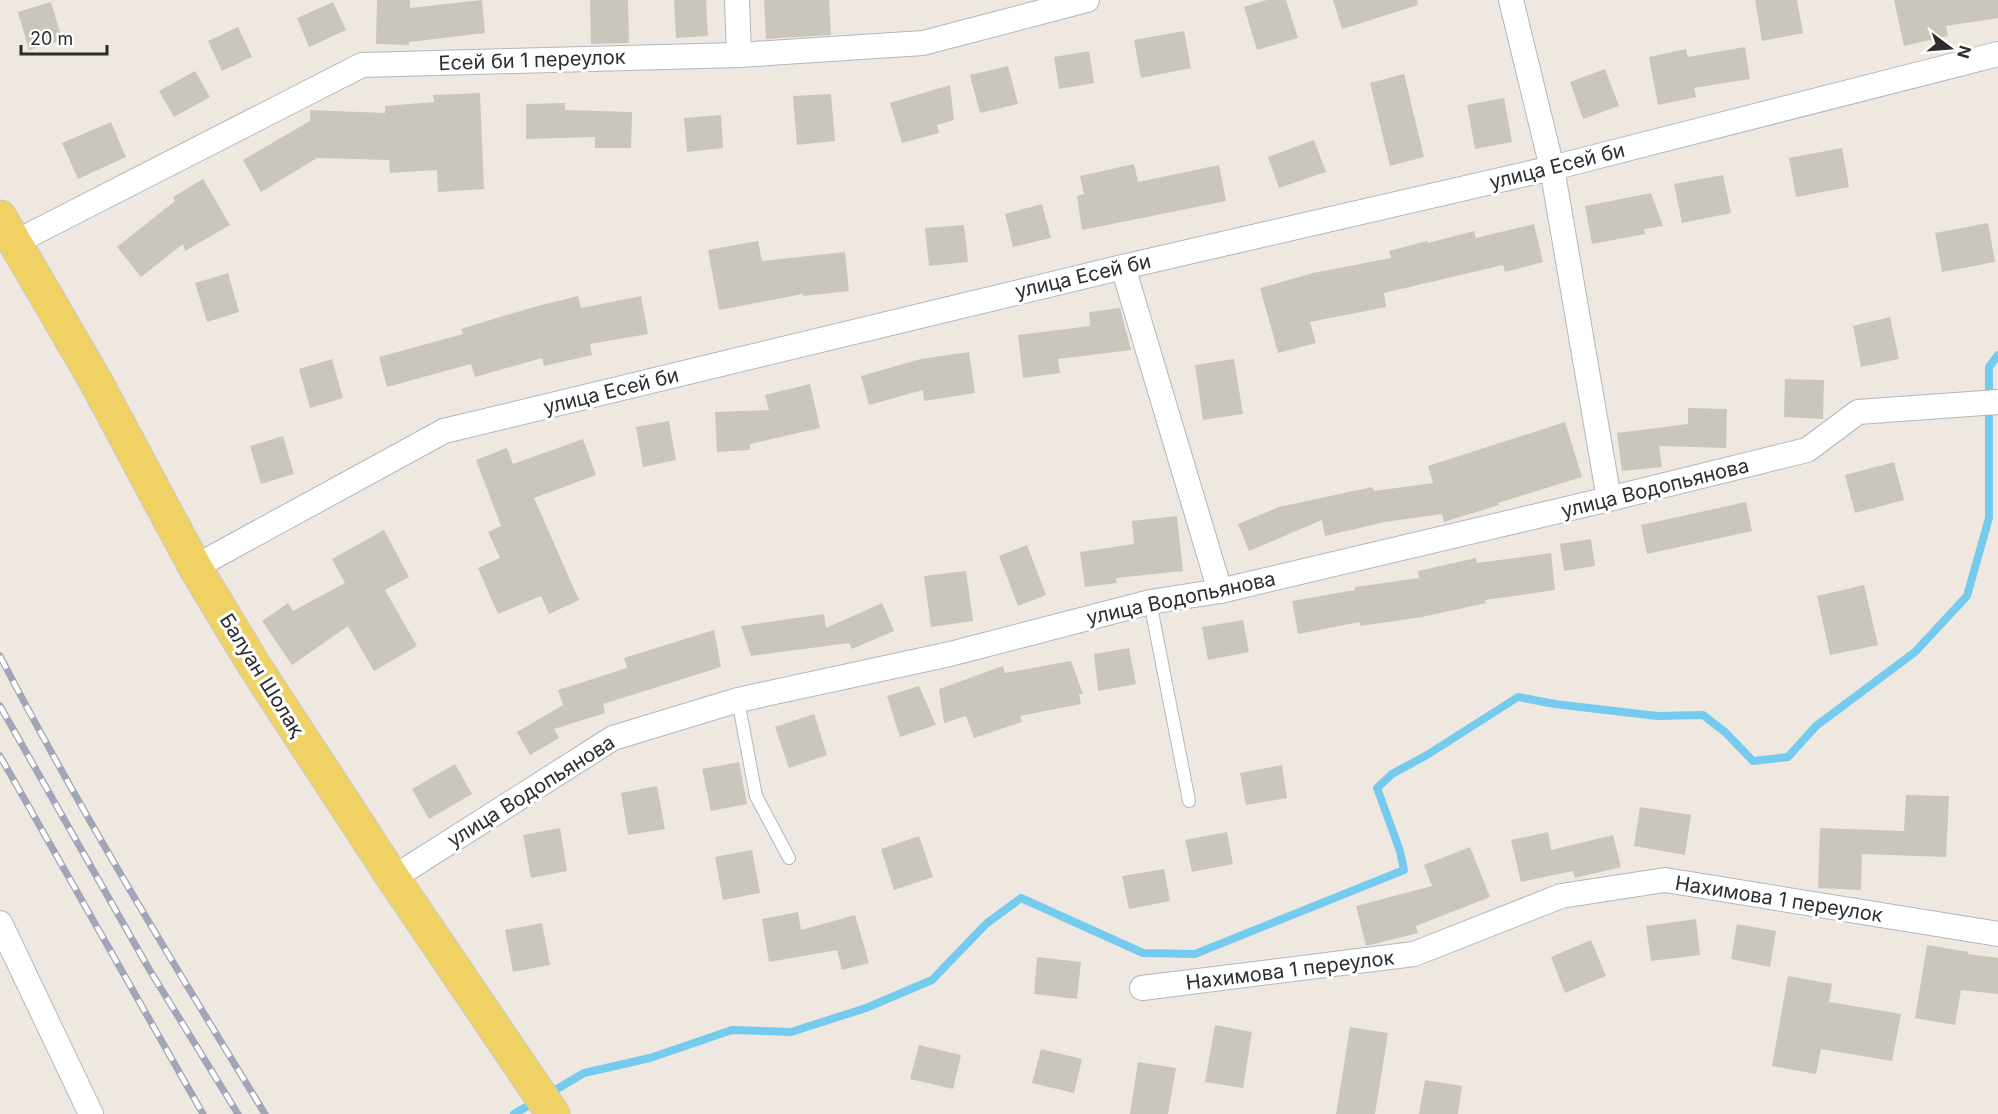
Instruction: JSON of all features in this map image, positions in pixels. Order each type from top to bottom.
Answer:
[{"type":"main road","name":"Балуан Шолақ","points":[[7,230],[95,380],[195,567],[254,665],[393,878],[553,1114]]},
{"type":"street","points":[[737,0],[739,54]]},
{"type":"street","name":"Есей би 1 переулок","points":[[7,230],[362,65],[739,54],[922,43],[1087,0]]},
{"type":"street","points":[[1511,0],[1552,168],[1609,499]]},
{"type":"street","name":"улица Есей би","points":[[195,567],[444,431],[1123,267],[1552,168],[1998,54]]},
{"type":"street","points":[[1123,267],[1220,591]]},
{"type":"street","name":"улица Водопьянова","points":[[393,878],[613,738],[738,700],[950,654],[1150,602],[1220,591],[1807,450],[1858,412],[1998,402]]},
{"type":"street","name":"Нахимова 1 переулок","points":[[1142,988],[1414,954],[1561,896],[1665,880],[1998,934]]},
{"type":"street","points":[[0,923],[91,1114]]},
{"type":"lane","points":[[1150,602],[1189,801]]},
{"type":"lane","points":[[738,700],[756,796],[789,858]]},
{"type":"building","points":[[377,0],[410,0],[410,8],[482,0],[485,33],[409,42],[409,45],[376,44]]},
{"type":"building","points":[[590,0],[628,0],[629,43],[591,44]]},
{"type":"building","points":[[674,0],[706,0],[708,36],[676,38]]},
{"type":"building","points":[[764,0],[829,0],[831,35],[766,39]]},
{"type":"building","points":[[1267,0],[1286,0],[1298,38],[1257,50],[1244,7]]},
{"type":"building","points":[[1333,0],[1417,0],[1418,5],[1342,29]]},
{"type":"building","points":[[1755,0],[1797,0],[1803,33],[1762,41]]},
{"type":"building","points":[[1894,0],[1998,0],[1998,18],[1946,26],[1948,36],[1904,46]]},
{"type":"building","points":[[51,2],[62,40],[29,50],[18,12]]},
{"type":"building","points":[[333,2],[346,30],[309,47],[297,18]]},
{"type":"building","points":[[238,27],[252,57],[222,71],[208,41]]},
{"type":"building","points":[[1184,31],[1191,68],[1141,78],[1134,40]]},
{"type":"building","points":[[1745,47],[1750,79],[1694,88],[1696,97],[1658,105],[1649,57],[1686,49],[1688,57]]},
{"type":"building","points":[[1089,51],[1094,83],[1059,89],[1054,57]]},
{"type":"building","points":[[1008,66],[1018,104],[980,113],[970,75]]},
{"type":"building","points":[[1605,69],[1619,106],[1583,119],[1570,82]]},
{"type":"building","points":[[195,71],[210,97],[174,117],[159,91]]},
{"type":"building","points":[[1404,74],[1424,157],[1390,166],[1370,83]]},
{"type":"building","points":[[950,85],[954,120],[937,125],[939,133],[902,143],[890,103]]},
{"type":"building","points":[[480,93],[484,189],[438,192],[437,170],[390,173],[389,160],[317,158],[261,192],[243,160],[310,121],[310,110],[385,113],[385,106],[434,102],[433,95]]},
{"type":"building","points":[[831,94],[835,141],[797,145],[793,96]]},
{"type":"building","points":[[1504,98],[1512,142],[1475,149],[1467,105]]},
{"type":"building","points":[[565,103],[565,110],[632,112],[631,148],[595,148],[595,137],[526,139],[526,104]]},
{"type":"building","points":[[721,115],[723,148],[687,152],[684,118]]},
{"type":"building","points":[[111,122],[126,157],[78,179],[62,143]]},
{"type":"building","points":[[1314,140],[1326,172],[1279,188],[1268,157]]},
{"type":"building","points":[[1842,148],[1849,187],[1796,197],[1789,158]]},
{"type":"building","points":[[1134,164],[1138,182],[1219,165],[1226,201],[1082,230],[1077,196],[1084,194],[1080,176]]},
{"type":"building","points":[[1723,175],[1731,213],[1682,223],[1674,184]]},
{"type":"building","points":[[203,179],[230,225],[185,251],[183,244],[141,277],[117,247],[175,201],[173,197]]},
{"type":"building","points":[[1651,193],[1663,226],[1644,229],[1645,234],[1592,244],[1585,206]]},
{"type":"building","points":[[1042,204],[1051,238],[1013,247],[1005,214]]},
{"type":"building","points":[[1988,223],[1995,262],[1942,272],[1935,233]]},
{"type":"building","points":[[1534,224],[1543,262],[1505,272],[1503,265],[1384,293],[1386,307],[1310,322],[1316,343],[1278,353],[1260,288],[1313,273],[1391,258],[1389,251],[1427,241],[1428,243],[1474,231],[1476,238]]},
{"type":"building","points":[[964,225],[968,262],[929,266],[925,228]]},
{"type":"building","points":[[758,241],[762,261],[845,252],[849,291],[803,296],[803,294],[719,310],[708,250]]},
{"type":"building","points":[[228,273],[239,312],[207,322],[195,283]]},
{"type":"building","points":[[578,296],[581,308],[641,296],[648,334],[590,344],[592,355],[544,366],[542,358],[475,377],[471,364],[387,387],[379,357],[463,334],[461,329]]},
{"type":"building","points":[[1120,308],[1131,350],[1058,359],[1060,373],[1023,378],[1018,335],[1090,326],[1089,312]]},
{"type":"building","points":[[1890,317],[1899,359],[1861,367],[1853,326]]},
{"type":"building","points":[[969,352],[975,393],[924,401],[923,390],[869,405],[861,376],[921,359]]},
{"type":"building","points":[[332,359],[343,398],[310,408],[299,369]]},
{"type":"building","points":[[1234,359],[1243,414],[1203,420],[1195,365]]},
{"type":"building","points":[[1785,379],[1824,380],[1823,419],[1784,417]]},
{"type":"building","points":[[810,384],[820,428],[750,444],[750,450],[717,452],[715,412],[769,410],[765,395]]},
{"type":"building","points":[[1688,408],[1727,409],[1726,448],[1659,446],[1662,467],[1622,471],[1617,433],[1688,424]]},
{"type":"building","points":[[669,421],[676,460],[643,467],[636,427]]},
{"type":"building","points":[[1565,422],[1582,477],[1498,503],[1499,505],[1444,522],[1442,514],[1385,522],[1325,536],[1322,520],[1249,551],[1238,524],[1279,507],[1372,487],[1374,491],[1433,483],[1428,466]]},
{"type":"building","points":[[283,436],[294,474],[261,484],[250,446]]},
{"type":"building","points":[[583,439],[596,475],[534,498],[579,600],[549,614],[541,596],[498,614],[478,568],[500,558],[488,532],[501,526],[476,460],[507,448],[513,464]]},
{"type":"building","points":[[1894,462],[1904,500],[1855,513],[1845,475]]},
{"type":"building","points":[[1746,502],[1752,531],[1647,554],[1641,525]]},
{"type":"building","points":[[1177,516],[1183,571],[1116,578],[1117,583],[1085,587],[1080,552],[1134,544],[1132,521]]},
{"type":"building","points":[[384,530],[409,577],[385,590],[417,646],[374,671],[348,626],[292,665],[262,621],[288,603],[293,611],[345,583],[332,559]]},
{"type":"building","points":[[1591,539],[1595,566],[1564,571],[1560,544]]},
{"type":"building","points":[[1027,545],[1046,595],[1018,606],[999,556]]},
{"type":"building","points":[[1551,553],[1555,590],[1485,600],[1486,603],[1422,617],[1360,626],[1360,622],[1298,634],[1292,601],[1355,590],[1355,587],[1419,578],[1418,571],[1476,558],[1477,563]]},
{"type":"building","points":[[966,571],[973,621],[931,627],[924,576]]},
{"type":"building","points":[[1864,585],[1878,645],[1830,655],[1817,596]]},
{"type":"building","points":[[882,603],[894,631],[852,649],[849,643],[751,656],[741,626],[824,614],[826,628]]},
{"type":"building","points":[[1243,620],[1249,652],[1208,660],[1202,627]]},
{"type":"building","points":[[714,630],[721,667],[603,704],[605,713],[554,729],[559,738],[530,755],[517,732],[563,705],[558,690],[627,668],[624,658]]},
{"type":"building","points":[[1129,648],[1136,684],[1098,691],[1094,654]]},
{"type":"building","points":[[1071,661],[1083,694],[1079,694],[1081,704],[1020,716],[1022,722],[974,738],[966,716],[944,723],[939,689],[1003,666],[1005,673]]},
{"type":"building","points":[[919,686],[936,725],[900,737],[887,696]]},
{"type":"building","points":[[814,714],[827,755],[789,768],[775,727]]},
{"type":"building","points":[[739,762],[747,804],[711,811],[702,769]]},
{"type":"building","points":[[455,764],[472,794],[429,819],[412,789]]},
{"type":"building","points":[[1282,765],[1287,798],[1246,805],[1240,773]]},
{"type":"building","points":[[657,786],[665,829],[628,835],[621,793]]},
{"type":"building","points":[[1906,795],[1949,796],[1946,857],[1862,854],[1861,890],[1818,888],[1820,828],[1904,831]]},
{"type":"building","points":[[1640,807],[1691,815],[1685,855],[1634,846]]},
{"type":"building","points":[[560,828],[567,871],[531,878],[523,835]]},
{"type":"building","points":[[1227,832],[1233,864],[1192,872],[1185,840]]},
{"type":"building","points":[[1548,832],[1551,850],[1613,835],[1621,867],[1575,878],[1573,871],[1521,882],[1511,840]]},
{"type":"building","points":[[919,836],[933,877],[894,890],[881,849]]},
{"type":"building","points":[[1470,847],[1490,897],[1416,926],[1418,933],[1366,946],[1356,906],[1432,886],[1424,865]]},
{"type":"building","points":[[752,850],[760,893],[723,900],[715,857]]},
{"type":"building","points":[[1164,869],[1170,901],[1129,909],[1122,876]]},
{"type":"building","points":[[798,912],[801,930],[855,915],[869,963],[842,970],[837,950],[769,962],[762,919]]},
{"type":"building","points":[[1696,919],[1700,955],[1651,961],[1646,926]]},
{"type":"building","points":[[542,923],[550,965],[513,972],[505,930]]},
{"type":"building","points":[[1737,924],[1776,931],[1770,967],[1731,959]]},
{"type":"building","points":[[1591,940],[1606,976],[1565,993],[1551,957]]},
{"type":"building","points":[[1927,945],[1998,958],[1998,994],[1961,990],[1955,1025],[1915,1018]]},
{"type":"building","points":[[1037,957],[1081,962],[1077,999],[1034,994]]},
{"type":"building","points":[[1788,976],[1832,984],[1829,1002],[1901,1014],[1892,1061],[1821,1049],[1816,1074],[1772,1066]]},
{"type":"building","points":[[1215,1025],[1252,1032],[1243,1088],[1205,1082]]},
{"type":"building","points":[[1350,1027],[1388,1033],[1375,1114],[1336,1114]]},
{"type":"building","points":[[919,1045],[961,1055],[953,1089],[910,1079]]},
{"type":"building","points":[[1041,1049],[1082,1059],[1074,1093],[1032,1083]]},
{"type":"building","points":[[1138,1062],[1176,1068],[1168,1114],[1130,1114]]},
{"type":"building","points":[[1425,1080],[1462,1086],[1458,1114],[1419,1114]]},
{"type":"waterway","points":[[547,1095],[584,1073],[650,1058],[732,1030],[791,1032],[866,1008],[932,980],[986,924],[1021,898],[1143,953],[1195,954],[1404,870],[1400,851],[1377,788],[1392,774],[1427,755],[1518,697],[1555,704],[1657,716],[1703,715],[1725,732],[1753,761],[1788,757],[1816,726],[1915,652],[1967,596],[1989,518],[1989,367],[1998,355]]},
{"type":"waterway","points":[[514,1114],[536,1101]]},
{"type":"railway","points":[[0,656],[95,830],[265,1114]]},
{"type":"railway","points":[[0,706],[149,969],[238,1114]]},
{"type":"railway","points":[[0,756],[203,1114]]}]
